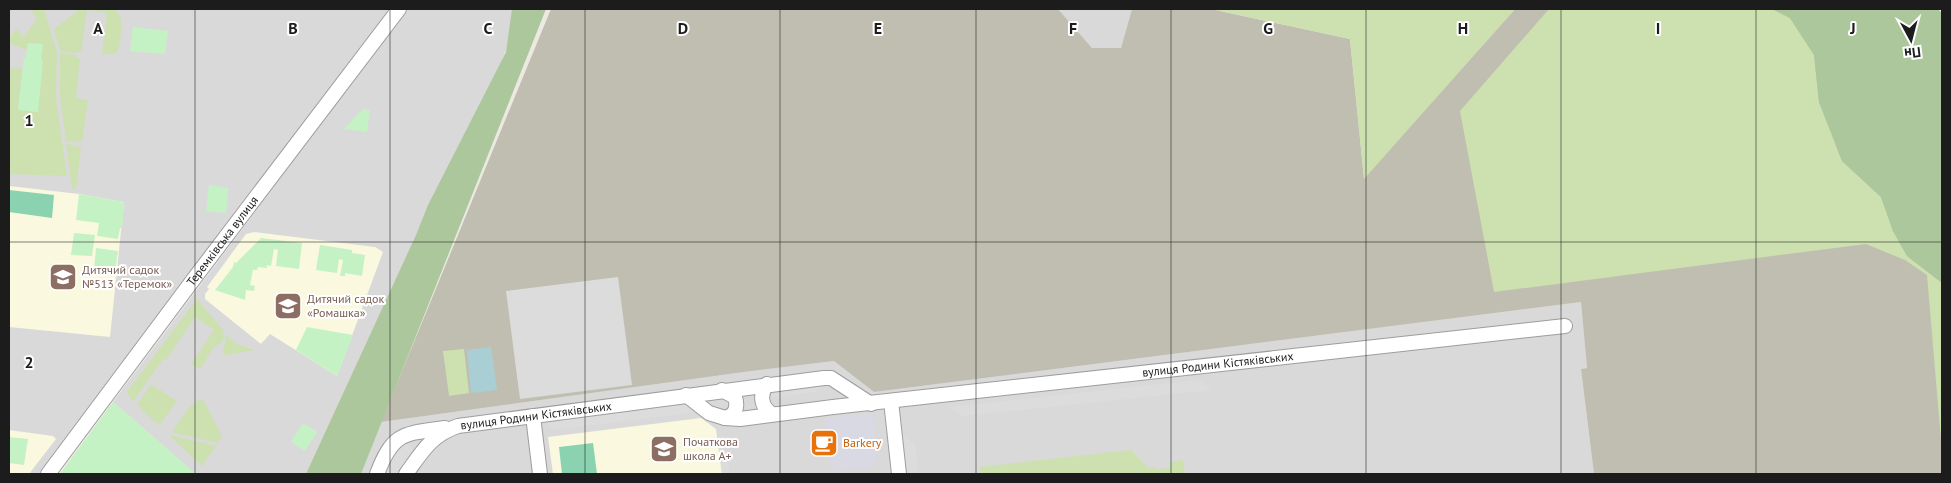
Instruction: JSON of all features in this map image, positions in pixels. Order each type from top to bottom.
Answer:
[{"type":"street","name":"Теремківська вулиця","points":[[48,474],[192,280],[399,9]]},
{"type":"street","name":"вулиця Родини Кістяківських","points":[[686,395],[709,413],[725,418],[740,419],[1565,326]]},
{"type":"street","name":"вулиця Родини Кістяківських","points":[[406,474],[436,436],[458,426],[767,384],[824,378],[834,380]]},
{"type":"street","points":[[834,380],[871,404]]},
{"type":"street","points":[[834,380],[841,391],[839,401],[834,407]]},
{"type":"street","points":[[767,384],[763,392],[763,404],[765,409],[772,414]]},
{"type":"street","points":[[722,390],[735,397],[737,404],[733,415],[725,418]]},
{"type":"street","points":[[891,402],[899,474]]},
{"type":"street","points":[[533,416],[540,474]]},
{"type":"street","points":[[377,474],[388,449],[400,437],[418,432],[458,426]]},
{"type":"shaded area","points":[[9,9],[395,9],[42,474],[9,474]]},
{"type":"shaded area","points":[[407,9],[523,9],[331,474],[196,474],[113,402]]},
{"type":"shaded area","points":[[551,9],[1058,9],[1092,48],[1121,48],[1132,9],[1211,9],[1350,39],[1364,178],[1515,9],[1937,9],[1942,13],[1942,474],[1594,474],[1581,369],[1587,368],[1581,302],[874,392],[834,361],[381,422]]},
{"type":"shaded area","points":[[1058,9],[1132,9],[1121,48],[1092,48]]},
{"type":"shaded area","name":"Дитячий садок №513 «Теремок»","points":[[9,186],[79,194],[124,202],[110,337],[9,327]]},
{"type":"shaded area","name":"Дитячий садок «Ромашка»","points":[[254,232],[375,247],[383,252],[337,376],[270,334],[261,344],[205,299],[205,294],[209,289],[207,287],[246,234]]},
{"type":"shaded area","points":[[618,277],[632,385],[520,399],[506,291]]},
{"type":"shaded area","points":[[1581,302],[1587,368],[1581,369],[1594,474],[361,474],[381,422],[834,361],[874,392]]},
{"type":"shaded area","points":[[1199,380],[1212,390],[962,416],[950,407]]},
{"type":"shaded area","points":[[826,381],[817,392],[768,398],[776,386]]},
{"type":"shaded area","points":[[683,399],[697,412],[553,430],[544,418]]},
{"type":"shaded area","points":[[872,413],[878,456],[874,466],[831,471],[825,418]]},
{"type":"shaded area","points":[[701,418],[716,429],[722,474],[553,474],[548,437]]},
{"type":"shaded area","points":[[9,430],[53,436],[56,439],[29,474],[9,474]]},
{"type":"shaded area","points":[[903,435],[915,444],[918,474],[907,474]]},
{"type":"shaded area","points":[[725,436],[730,474],[722,474],[717,437]]},
{"type":"shaded area","points":[[402,443],[408,444],[412,448],[415,456],[406,474],[377,474]]},
{"type":"green space","points":[[110,8],[116,10],[121,21],[120,40],[115,54],[102,54],[107,13],[87,10],[81,52],[60,51],[54,29],[80,9]]},
{"type":"green space","points":[[31,9],[44,9],[57,53],[56,98],[67,176],[9,174],[9,71],[12,67],[22,69],[18,109],[41,60],[28,43],[27,50],[9,43],[9,39],[16,29],[23,37],[37,19]]},
{"type":"green space","points":[[512,9],[546,9],[361,474],[306,474],[428,205],[506,52]]},
{"type":"green space","points":[[1211,9],[1515,9],[1364,179],[1350,39]]},
{"type":"green space","points":[[1549,9],[1772,9],[1790,18],[1814,55],[1819,102],[1842,161],[1881,197],[1893,231],[1907,256],[1942,283],[1942,452],[1927,275],[1905,260],[1866,244],[1494,292],[1460,111]]},
{"type":"green space","points":[[1772,9],[1937,9],[1942,13],[1942,283],[1907,256],[1893,231],[1881,197],[1842,161],[1819,102],[1814,55],[1790,18]]},
{"type":"green space","points":[[133,27],[168,31],[165,54],[130,51]]},
{"type":"green space","points":[[28,43],[43,44],[38,112],[18,110],[24,58],[26,58]]},
{"type":"green space","points":[[60,53],[76,55],[76,57],[80,58],[76,98],[88,100],[82,142],[66,141],[60,97]]},
{"type":"green space","points":[[363,109],[370,110],[367,132],[344,129]]},
{"type":"green space","points":[[66,144],[81,147],[76,189],[72,189]]},
{"type":"green space","points":[[209,185],[228,188],[226,213],[206,211]]},
{"type":"green space","points":[[9,190],[54,195],[52,218],[9,212]]},
{"type":"green space","points":[[79,194],[124,202],[122,228],[120,228],[118,239],[97,236],[99,223],[76,220]]},
{"type":"green space","points":[[74,233],[95,235],[92,256],[71,255]]},
{"type":"green space","points":[[261,238],[302,243],[299,269],[276,266],[278,250],[274,249],[271,266],[267,265],[267,268],[258,267],[257,270],[253,270],[250,285],[255,286],[254,291],[246,290],[245,300],[215,290],[233,267],[234,262],[236,263]]},
{"type":"green space","points":[[320,245],[352,250],[352,253],[365,255],[362,276],[345,273],[345,276],[340,276],[343,260],[339,259],[337,273],[316,270]]},
{"type":"green space","points":[[96,248],[118,251],[115,272],[94,270]]},
{"type":"green space","points":[[197,299],[224,331],[223,341],[214,347],[200,369],[191,364],[214,330],[195,317],[166,360],[163,359],[133,402],[127,392]]},
{"type":"green space","points":[[307,327],[353,335],[337,376],[296,350]]},
{"type":"green space","points":[[226,335],[237,344],[255,350],[227,355],[223,353]]},
{"type":"green space","points":[[464,349],[469,393],[449,396],[443,351]]},
{"type":"green space","points":[[151,384],[177,401],[160,424],[156,423],[137,405]]},
{"type":"green space","points":[[201,399],[204,401],[222,436],[217,443],[172,432],[190,406]]},
{"type":"green space","points":[[113,402],[196,474],[60,474]]},
{"type":"green space","points":[[303,423],[317,432],[305,451],[291,442]]},
{"type":"green space","points":[[170,435],[216,446],[202,466]]},
{"type":"green space","points":[[9,437],[28,439],[24,465],[9,463]]},
{"type":"green space","points":[[593,443],[597,474],[562,474],[559,447]]},
{"type":"green space","points":[[1131,450],[1148,468],[1170,468],[1169,462],[1183,460],[1185,474],[980,474],[979,467]]},
{"type":"water","points":[[491,347],[497,390],[471,393],[467,350]]},
{"type":"place","name":"Дитячий садок №513 «Теремок»","points":[[63,277]]},
{"type":"place","name":"Дитячий садок «Ромашка»","points":[[288,306]]},
{"type":"place","name":"Barkery","points":[[824,443]]},
{"type":"place","name":"Початкова школа А+","points":[[664,449]]}]
